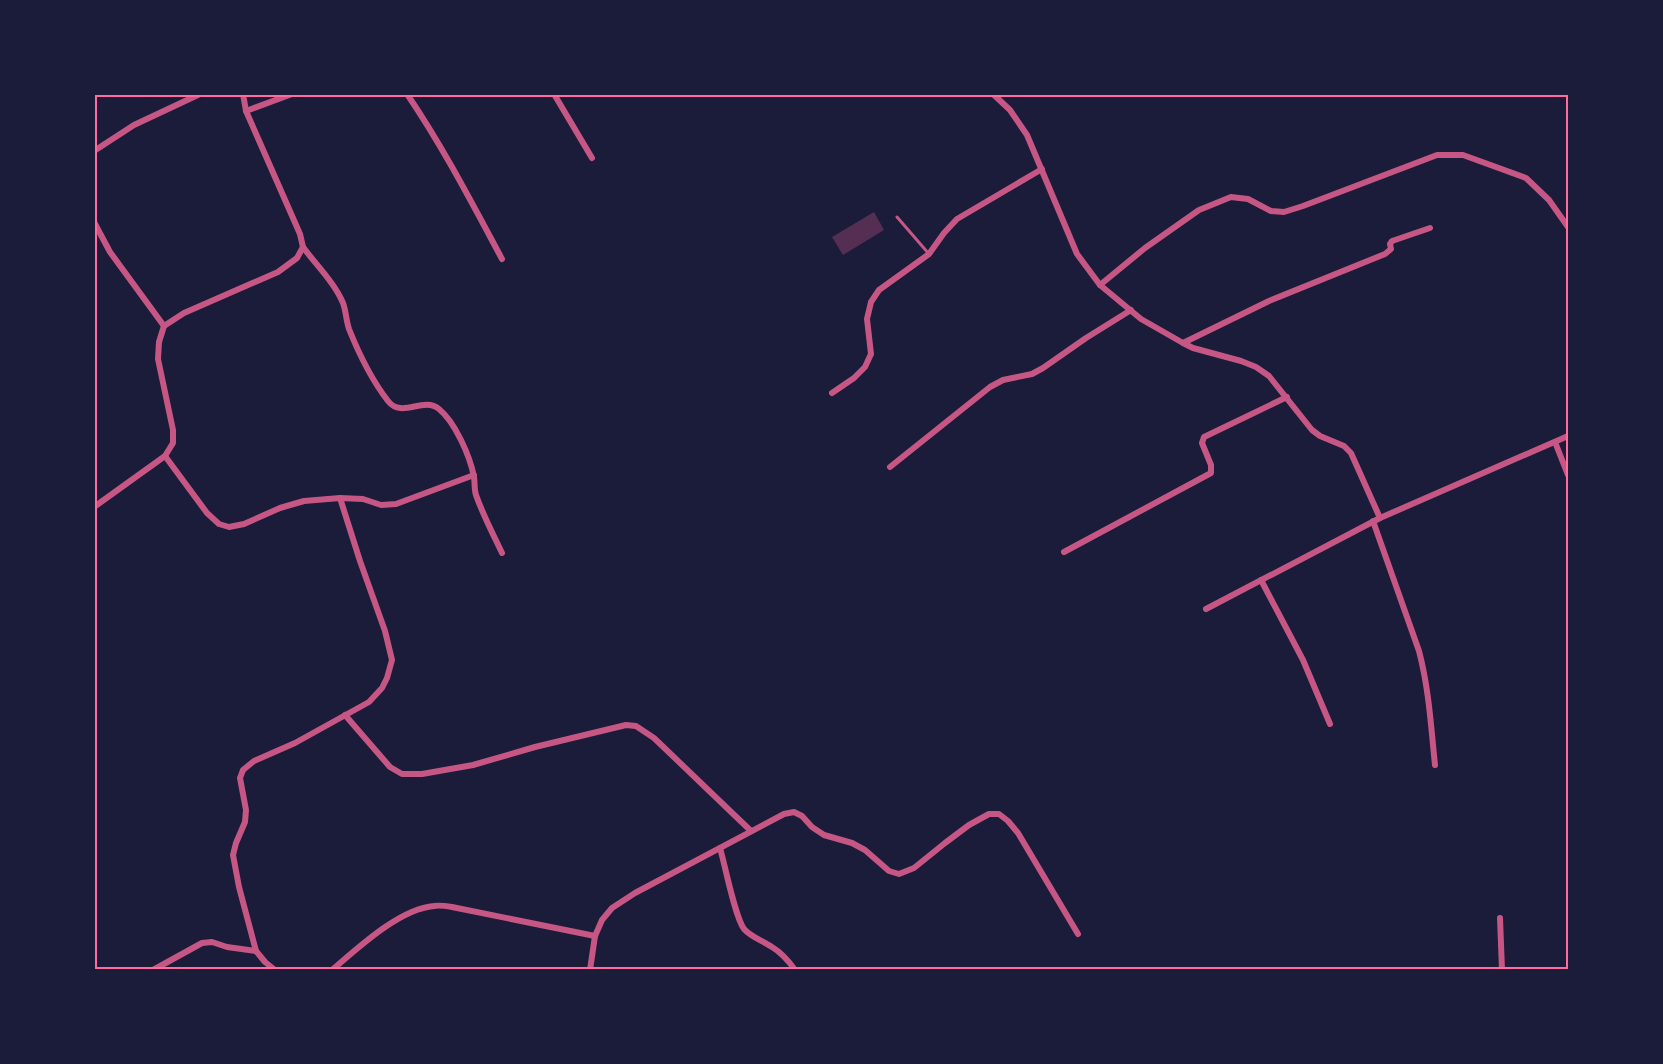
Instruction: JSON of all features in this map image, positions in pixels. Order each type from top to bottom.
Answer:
[{"type":"street","points":[[94,151],[134,125],[200,94]]},
{"type":"street","points":[[243,94],[246,111],[300,234],[303,247],[338,292],[348,326],[367,370],[389,403],[400,409],[427,405],[440,409],[464,445],[474,475],[475,491],[502,553]]},
{"type":"street","points":[[246,111],[292,94]]},
{"type":"street","points":[[407,94],[431,129],[502,259]]},
{"type":"street","points":[[554,94],[592,158]]},
{"type":"street","points":[[993,94],[1010,110],[1027,135],[1077,254],[1100,285],[1141,319],[1183,343],[1256,367],[1269,376],[1312,430],[1344,446],[1351,453],[1377,520],[1424,667],[1435,765]]},
{"type":"street","points":[[1100,285],[1145,248],[1198,210],[1231,197],[1248,199],[1270,211],[1284,212],[1437,155],[1463,155],[1526,178],[1549,200],[1569,227]]},
{"type":"street","points":[[832,393],[854,378],[865,367],[871,354],[867,319],[871,302],[879,290],[929,254],[957,219],[1042,169]]},
{"type":"street","points":[[94,222],[110,252],[164,326]]},
{"type":"street","points":[[1183,343],[1269,301],[1385,254],[1391,249],[1392,241],[1430,228]]},
{"type":"street","points":[[94,507],[165,456],[173,443],[158,359],[159,342],[164,326],[184,313],[278,272],[297,258],[303,247]]},
{"type":"street","points":[[890,467],[990,387],[1003,380],[1032,374],[1043,368],[1131,310]]},
{"type":"street","points":[[1064,552],[1211,473],[1211,465],[1202,443],[1204,437],[1287,397]]},
{"type":"street","points":[[1206,609],[1377,520],[1569,436]]},
{"type":"street","points":[[1555,442],[1569,475]]},
{"type":"street","points":[[165,456],[207,513],[219,524],[229,527],[244,524],[304,501],[340,498],[363,499],[381,505],[396,504],[474,475]]},
{"type":"street","points":[[275,969],[256,951],[233,855],[245,822],[246,810],[240,778],[243,770],[254,761],[295,742],[369,702],[382,688],[392,660],[385,631],[340,498]]},
{"type":"street","points":[[1261,580],[1303,660],[1330,724]]},
{"type":"street","points":[[345,715],[390,767],[402,774],[422,774],[473,765],[574,737],[626,725],[636,726],[654,738],[751,831]]},
{"type":"street","points":[[590,969],[595,936],[602,920],[612,908],[635,893],[751,831],[784,814],[794,812],[824,835],[852,843],[866,850],[889,871],[899,874],[914,868],[969,825],[989,814],[999,814],[1018,832],[1078,934]]},
{"type":"street","points":[[720,848],[743,927],[786,957],[795,969]]},
{"type":"street","points":[[332,969],[392,922],[419,909],[435,905],[595,936]]},
{"type":"street","points":[[1500,918],[1502,969]]},
{"type":"street","points":[[153,969],[202,943],[212,942],[227,947],[256,951]]},
{"type":"lane","points":[[897,217],[929,254]]},
{"type":"building","points":[[874,212],[884,230],[843,255],[832,237]]}]
